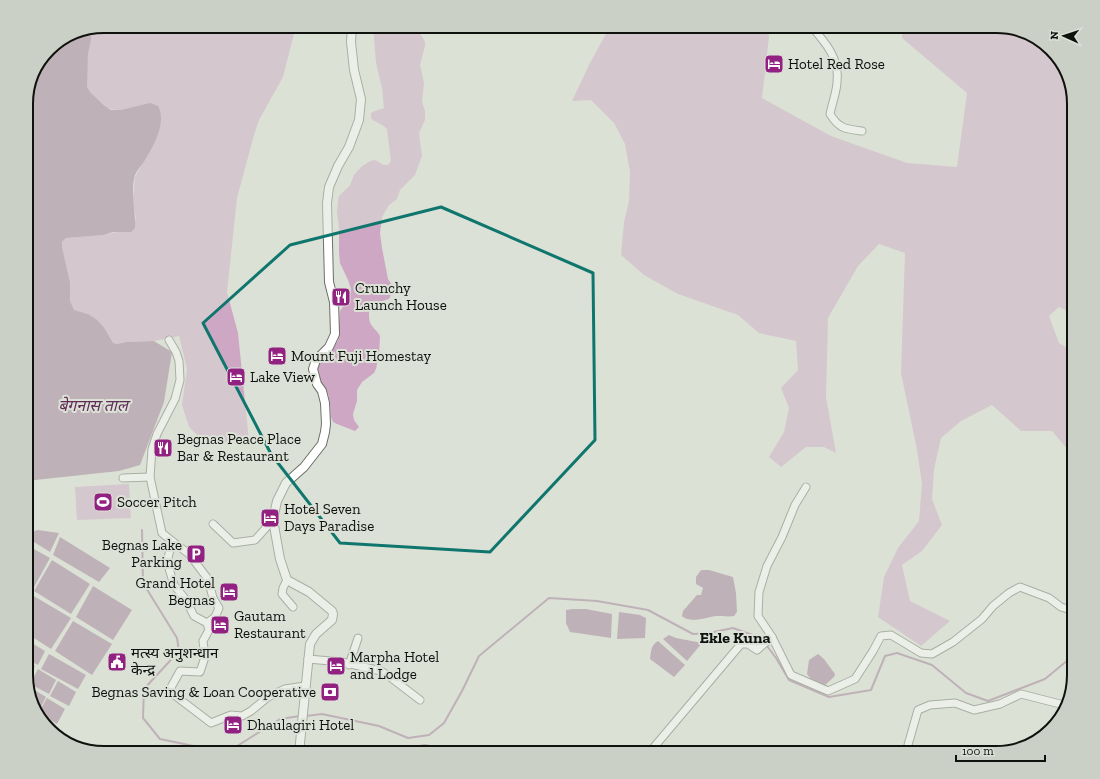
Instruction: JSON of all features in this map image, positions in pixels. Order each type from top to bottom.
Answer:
[{"type":"main road","points":[[300,746],[310,644],[316,634],[332,620],[333,614],[332,611],[309,592],[287,580],[280,559],[273,520],[277,501],[286,483],[304,467],[322,444],[325,432],[325,403],[322,391],[317,384],[313,369],[316,360],[328,348],[336,334],[334,302],[329,282],[327,203],[329,187],[338,166],[349,147],[359,120],[361,99],[354,70],[352,33]]},
{"type":"street","points":[[817,33],[828,47],[835,60],[838,72],[837,84],[830,114],[835,122],[842,128],[862,131]]},
{"type":"street","points":[[169,340],[179,361],[180,380],[175,399],[157,434],[152,449],[150,477],[162,533],[189,554],[208,579],[219,608],[215,617],[207,623]]},
{"type":"street","points":[[123,478],[150,477]]},
{"type":"street","points":[[806,487],[795,505],[782,537],[767,566],[759,592],[758,616],[772,637],[790,675],[828,691],[855,679],[881,636],[891,635],[921,652],[932,654],[953,642],[982,619],[992,606],[1009,593],[1020,587],[1049,598],[1061,607],[1067,609]]},
{"type":"street","points":[[212,524],[232,543],[255,540],[273,520]]},
{"type":"street","points":[[172,541],[167,562],[174,585],[186,600],[194,616],[207,623],[209,630],[203,641],[205,657],[200,672],[180,672],[169,691],[211,723],[231,715],[242,716],[251,711],[268,697],[285,689],[306,686]]},
{"type":"street","points":[[287,580],[282,594],[293,607]]},
{"type":"street","points":[[656,746],[741,644],[748,644],[757,650],[772,637]]},
{"type":"street","points":[[349,665],[358,638]]},
{"type":"street","points":[[308,659],[342,662],[349,665],[381,671],[420,700]]},
{"type":"street","points":[[908,746],[918,710],[930,706],[956,703],[974,710],[1000,704],[1022,694],[1061,704]]},
{"type":"highlighted area","points":[[441,207],[593,273],[595,440],[490,552],[340,543],[271,454],[203,323],[290,245]]},
{"type":"shaded area","points":[[100,33],[294,33],[283,77],[259,120],[237,198],[227,292],[238,333],[249,441],[207,445],[189,427],[182,405],[187,369],[179,336],[154,341],[126,342],[117,344],[112,343],[103,326],[88,314],[73,310],[70,301],[70,282],[62,242],[66,238],[104,235],[117,232],[136,219],[133,200],[135,177],[142,164],[121,110],[114,110],[106,107],[88,89],[86,77],[90,34]]},
{"type":"shaded area","points":[[374,33],[420,33],[425,42],[420,65],[424,83],[422,102],[425,111],[425,120],[419,133],[422,156],[415,175],[400,190],[397,199],[389,205],[382,217],[380,233],[382,248],[388,279],[393,290],[389,299],[379,302],[370,309],[370,323],[380,336],[379,355],[374,373],[362,382],[357,390],[357,401],[353,414],[354,420],[359,427],[355,431],[333,422],[328,393],[321,387],[317,368],[319,363],[338,341],[340,311],[349,298],[351,289],[340,263],[337,212],[339,196],[350,185],[354,175],[361,167],[370,161],[375,160],[384,165],[388,165],[391,161],[387,129],[371,118],[371,113],[384,108],[382,88],[376,63]]},
{"type":"shaded area","points":[[606,33],[768,33],[762,98],[831,136],[907,163],[957,167],[967,93],[902,38],[902,33],[996,33],[1014,35],[1027,40],[1039,48],[1044,52],[1044,56],[1048,56],[1052,61],[1060,73],[1065,86],[1067,104],[1067,311],[1059,307],[1049,316],[1059,343],[1067,348],[1067,449],[1052,431],[1021,431],[992,405],[961,421],[941,438],[934,469],[932,499],[942,525],[922,551],[902,565],[910,601],[950,621],[921,646],[878,617],[884,577],[898,548],[919,521],[922,484],[917,450],[901,373],[905,253],[879,244],[858,266],[828,318],[826,397],[836,453],[824,447],[806,447],[781,467],[769,457],[784,432],[789,408],[781,388],[798,370],[796,341],[759,333],[738,315],[678,294],[644,275],[621,255],[624,222],[629,201],[630,172],[625,144],[614,123],[591,100],[572,101]]},
{"type":"shaded area","name":"Soccer Pitch","points":[[129,484],[131,518],[77,520],[75,487]]},
{"type":"water","name":"बेगनास ताल","points":[[90,34],[87,87],[91,93],[111,110],[121,110],[150,103],[158,106],[161,119],[155,141],[135,175],[133,195],[135,228],[131,232],[113,232],[104,235],[66,238],[62,242],[70,282],[70,301],[74,310],[88,314],[96,319],[103,326],[113,343],[154,341],[172,352],[164,402],[140,465],[119,471],[33,480],[33,100],[38,77],[51,57],[73,40]]},
{"type":"water","points":[[38,530],[59,533],[50,552],[33,541],[33,531]]},
{"type":"water","points":[[60,537],[110,568],[99,582],[53,555]]},
{"type":"water","points":[[33,549],[50,558],[33,589]]},
{"type":"water","points":[[52,560],[90,584],[71,614],[34,591]]},
{"type":"water","points":[[701,570],[709,570],[733,577],[737,612],[734,616],[717,616],[689,620],[682,616],[683,611],[697,595],[701,595],[703,588],[696,584],[696,577]]},
{"type":"water","points":[[93,586],[132,610],[113,640],[76,617]]},
{"type":"water","points":[[33,596],[71,618],[51,649],[33,637]]},
{"type":"water","points":[[586,609],[612,614],[611,638],[570,632],[566,623],[566,610]]},
{"type":"water","points":[[619,612],[640,615],[646,618],[645,638],[617,639]]},
{"type":"water","points":[[73,621],[112,644],[92,675],[55,651]]},
{"type":"water","points":[[669,635],[676,638],[702,643],[687,661],[663,639]]},
{"type":"water","points":[[658,641],[685,665],[674,677],[650,659],[653,646]]},
{"type":"water","points":[[33,644],[45,651],[38,665],[33,662]]},
{"type":"water","points":[[49,654],[86,675],[78,689],[41,669]]},
{"type":"water","points":[[818,654],[824,659],[835,674],[834,677],[824,686],[813,682],[807,674],[809,660]]},
{"type":"water","points":[[38,669],[56,680],[49,694],[34,686],[33,678]]},
{"type":"water","points":[[58,681],[76,692],[69,706],[50,696]]},
{"type":"water","points":[[35,690],[46,697],[41,707]]},
{"type":"water","points":[[47,698],[65,709],[57,724],[49,719],[41,708]]},
{"type":"water","points":[[425,744],[435,746],[412,746]]},
{"type":"waterway","points":[[142,530],[143,583],[177,638],[179,651],[144,689],[143,718],[160,739],[194,746]]},
{"type":"waterway","points":[[306,716],[322,714],[379,726],[408,738],[429,735],[444,723],[479,656],[549,598],[597,601],[648,610],[693,634],[709,633],[733,628],[761,638],[776,658],[789,680],[829,697],[871,690],[885,656],[897,653],[932,665],[966,693],[988,701],[1045,679],[1067,661]]},
{"type":"waterway","points":[[237,746],[280,719],[300,716]]},
{"type":"place","name":"Hotel Red Rose","points":[[774,64]]},
{"type":"place","name":"Crunchy Launch House","points":[[341,297]]},
{"type":"place","name":"Mount Fuji Homestay","points":[[277,356]]},
{"type":"place","name":"Lake View","points":[[236,377]]},
{"type":"place","name":"Begnas Peace Place Bar & Restaurant","points":[[163,448]]},
{"type":"place","name":"Soccer Pitch","points":[[103,502]]},
{"type":"place","name":"Hotel Seven Days Paradise","points":[[270,518]]},
{"type":"place","name":"Begnas Lake Parking","points":[[196,554]]},
{"type":"place","name":"Grand Hotel Begnas","points":[[229,592]]},
{"type":"place","name":"Gautam Restaurant","points":[[220,625]]},
{"type":"place","name":"मत्स्य अनुशन्धान केन्द्र","points":[[117,662]]},
{"type":"place","name":"Marpha Hotel and Lodge","points":[[336,666]]},
{"type":"place","name":"Begnas Saving & Loan Cooperative","points":[[330,692]]},
{"type":"place","name":"Dhaulagiri Hotel","points":[[233,725]]},
{"type":"district","name":"Ekle Kuna","points":[[735,637]]}]
